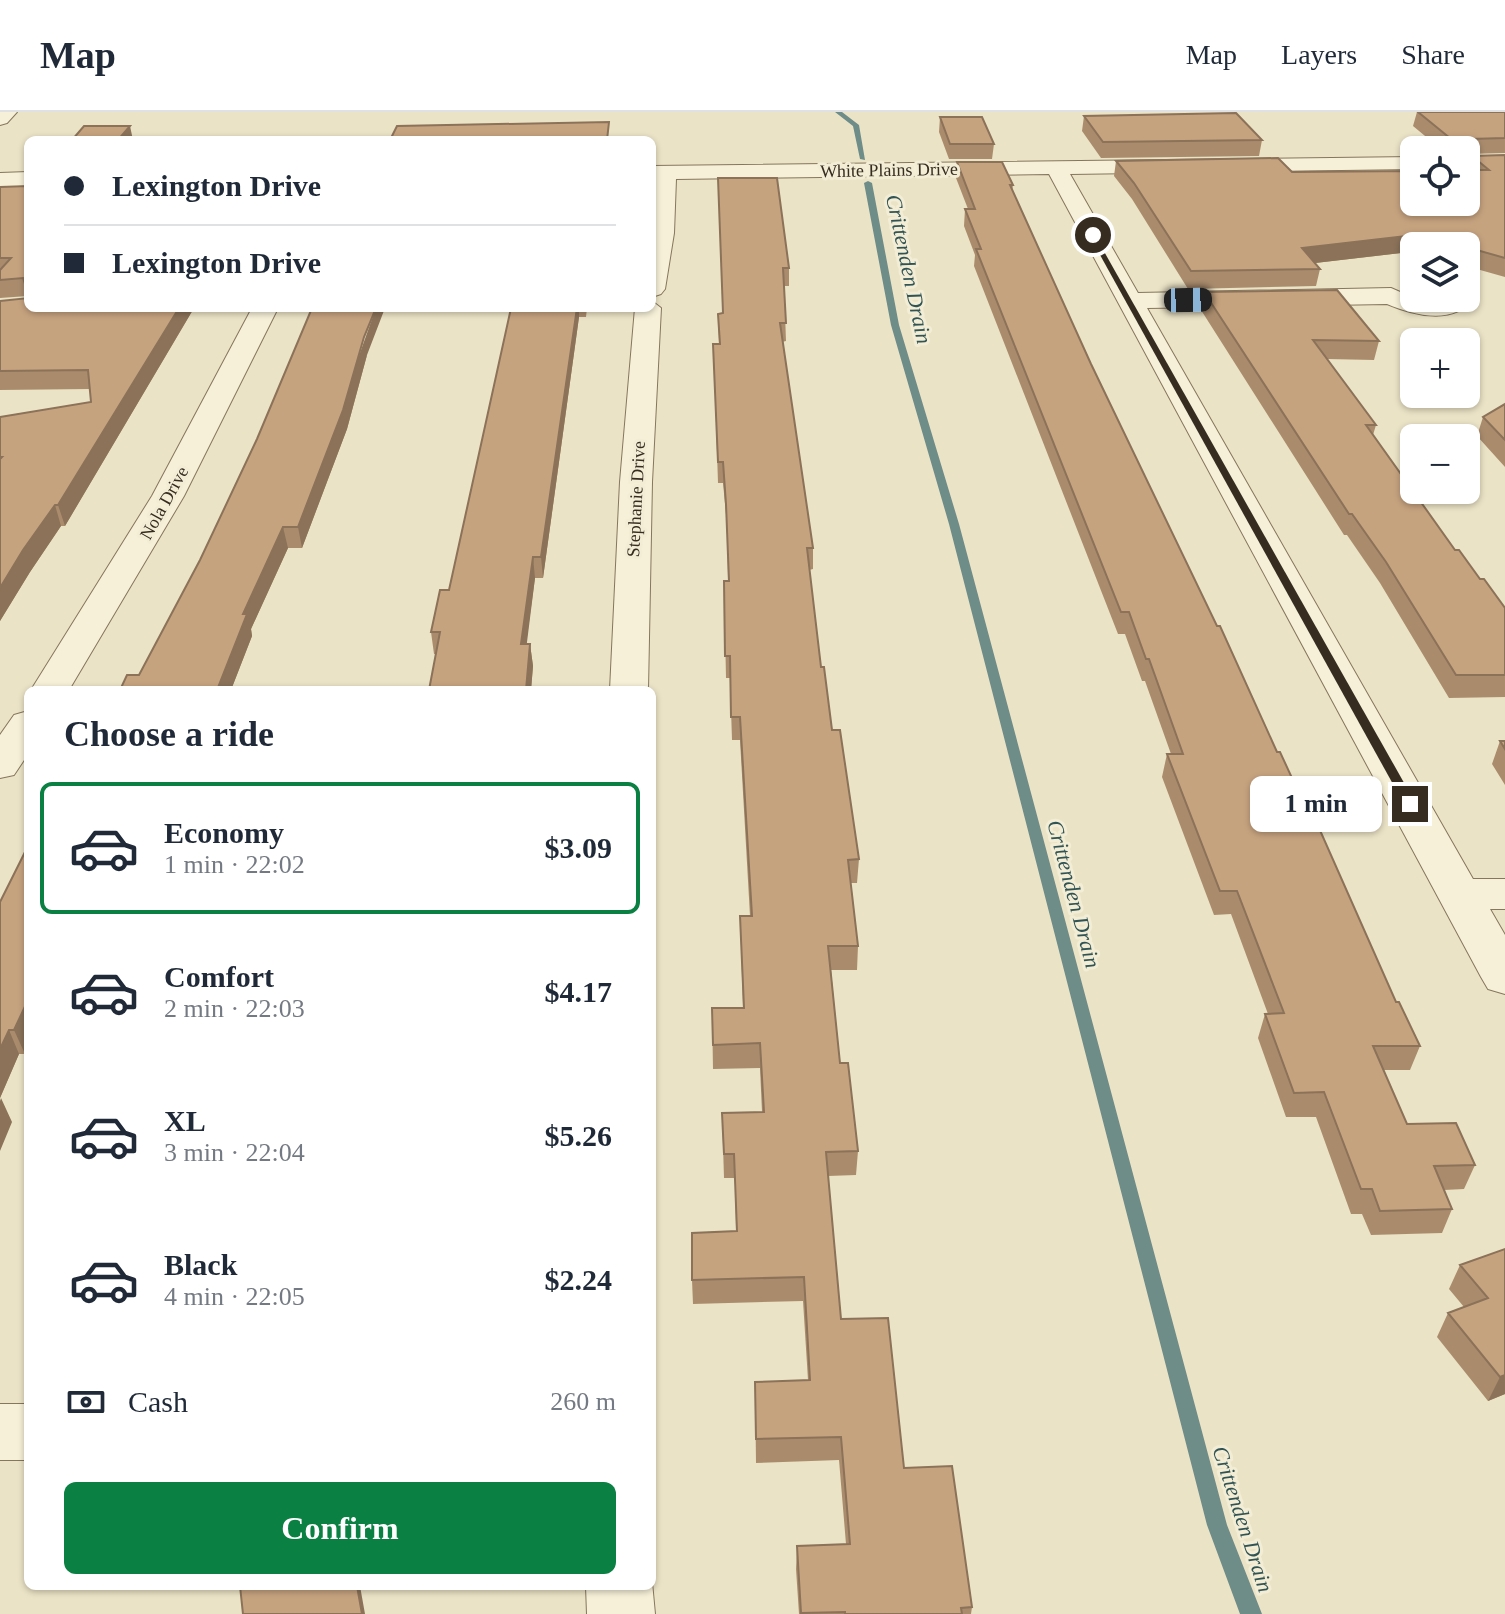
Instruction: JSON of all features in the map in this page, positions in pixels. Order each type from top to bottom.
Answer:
[{"type":"street","points":[[0,119],[7,112]]},
{"type":"street","points":[[1480,163],[1505,162]]},
{"type":"street","name":"White Plains Drive","points":[[658,172],[1400,163]]},
{"type":"street","points":[[1056,168],[1505,977]]},
{"type":"street","points":[[656,267],[662,233],[658,172]]},
{"type":"street","points":[[0,180],[24,179]]},
{"type":"street","points":[[1391,296],[1388,288],[1400,283]]},
{"type":"street","points":[[1129,301],[1391,296],[1400,300]]},
{"type":"street","name":"Nola Drive","points":[[52,686],[168,496],[263,312]]},
{"type":"street","name":"Stephanie Drive","points":[[629,686],[636,482],[648,312]]},
{"type":"street","points":[[0,766],[24,729]]},
{"type":"street","points":[[1461,894],[1505,894]]},
{"type":"street","points":[[0,1432],[24,1432]]},
{"type":"street","points":[[620,1590],[621,1614]]},
{"type":"building","points":[[1418,112],[1505,112],[1505,138],[1447,136]]},
{"type":"building","points":[[1236,113],[1262,140],[1103,142],[1084,116]]},
{"type":"building","points":[[940,117],[982,117],[994,144],[950,144]]},
{"type":"building","points":[[609,122],[607,136],[392,136],[397,126]]},
{"type":"building","points":[[84,126],[130,126],[121,136],[75,136]]},
{"type":"building","points":[[1505,155],[1505,258],[1480,251],[1480,232],[1400,232],[1400,237],[1302,248],[1320,269],[1191,271],[1134,183],[1116,161],[1278,158],[1292,172],[1400,171],[1400,216],[1480,216],[1480,170],[1489,170],[1480,163],[1480,156]]},
{"type":"building","points":[[957,162],[1002,162],[1091,364],[1217,626],[1220,626],[1277,752],[1280,752],[1315,828],[1319,828],[1396,1002],[1399,1002],[1420,1046],[1373,1046],[1407,1124],[1456,1123],[1475,1165],[1434,1166],[1452,1209],[1380,1211],[1372,1189],[1361,1189],[1324,1092],[1294,1093],[1265,1014],[1284,1013],[1237,891],[1220,891],[1167,754],[1183,754],[1149,659],[1146,659],[1129,612],[1121,612],[976,249],[981,249],[965,209],[975,209]]},
{"type":"building","points":[[718,178],[777,178],[789,268],[783,268],[786,323],[780,323],[813,548],[807,548],[821,667],[824,667],[832,730],[840,730],[859,859],[848,860],[858,946],[828,946],[840,1063],[848,1063],[858,1151],[826,1152],[841,1319],[888,1318],[904,1468],[952,1466],[972,1607],[961,1608],[962,1614],[801,1613],[797,1546],[850,1544],[841,1437],[756,1439],[755,1382],[810,1380],[804,1277],[692,1280],[692,1233],[737,1231],[734,1154],[724,1154],[722,1113],[764,1112],[760,1043],[713,1045],[712,1008],[744,1008],[740,916],[752,916],[740,717],[731,717],[730,656],[725,656],[724,581],[729,581],[723,462],[718,462],[713,344],[720,344],[718,314],[723,313]]},
{"type":"building","points":[[24,186],[24,281],[23,278],[0,280],[0,270],[11,258],[0,258],[0,187]]},
{"type":"building","points":[[1337,290],[1379,341],[1313,340],[1376,425],[1366,425],[1400,473],[1400,504],[1422,504],[1455,550],[1459,550],[1480,579],[1484,579],[1505,608],[1505,675],[1456,675],[1386,562],[1349,514],[1204,292]]},
{"type":"building","points":[[24,298],[24,312],[177,312],[58,505],[23,550],[0,588],[0,417],[91,402],[88,370],[0,371],[0,301]]},
{"type":"building","points":[[310,312],[374,312],[343,410],[298,527],[283,527],[243,614],[247,614],[219,686],[122,686],[127,675],[139,675],[200,560],[257,439]]},
{"type":"building","points":[[510,312],[576,312],[541,557],[533,557],[521,644],[530,644],[526,686],[430,686],[440,632],[431,632],[440,590],[449,590]]},
{"type":"building","points":[[1505,404],[1505,440],[1483,417]]},
{"type":"building","points":[[24,854],[24,1009],[0,1049],[0,902]]},
{"type":"building","points":[[1505,1249],[1505,1375],[1500,1377],[1448,1313],[1488,1298],[1460,1265]]},
{"type":"building","points":[[240,1590],[358,1590],[362,1614],[243,1614]]},
{"type":"waterway","name":"Crittenden Drain","points":[[838,112],[856,125],[863,159]]},
{"type":"waterway","name":"Crittenden Drain","points":[[868,183],[895,325],[954,524],[1217,1525],[1251,1614]]},
{"type":"route","points":[[1093,235],[1410,804]]}]
